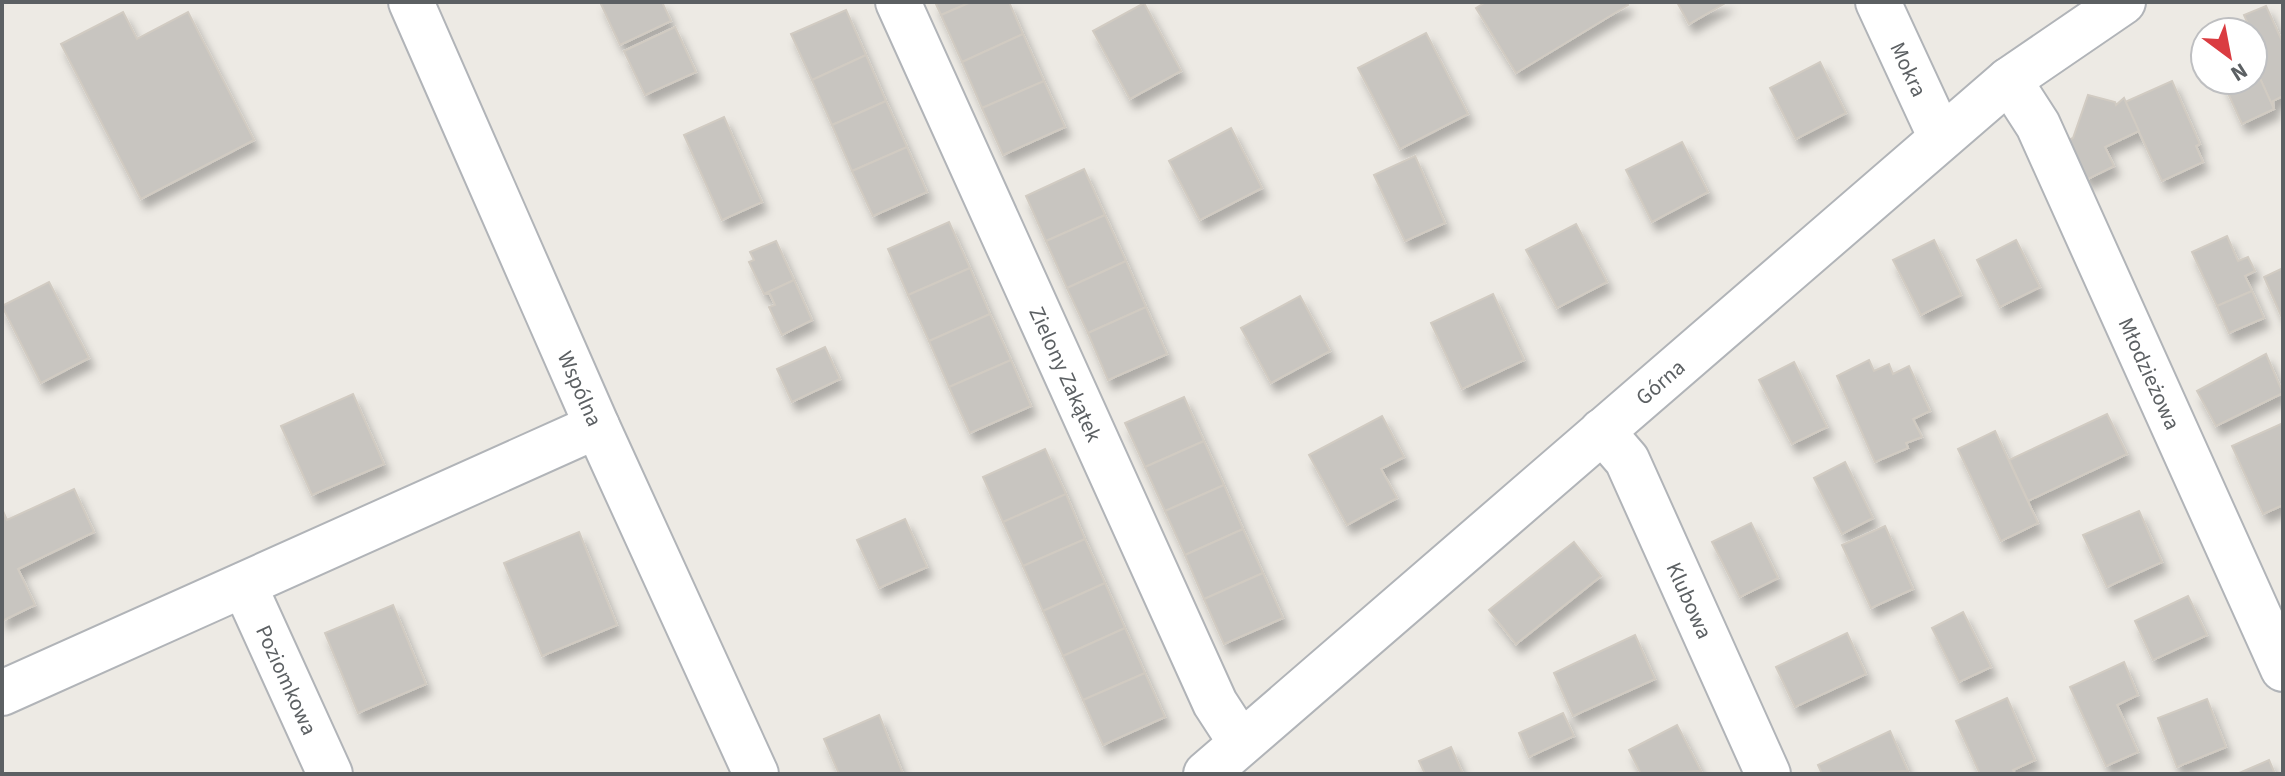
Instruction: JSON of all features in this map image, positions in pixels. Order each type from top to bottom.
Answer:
[{"type":"street","name":"Wspólna","points":[[411,2],[597,426],[756,774]]},
{"type":"street","name":"Zielony Zakątek","points":[[898,2],[1215,703],[1241,743]]},
{"type":"street","name":"Mokra","points":[[1878,2],[1941,138]]},
{"type":"street","name":"Górna","points":[[1206,774],[2009,80],[2123,2]]},
{"type":"street","name":"Młodzieżowa","points":[[2009,80],[2045,139],[2283,669]]},
{"type":"street","points":[[2,693],[597,426]]},
{"type":"street","name":"Klubowa","points":[[1602,431],[1627,460],[1768,774]]},
{"type":"street","name":"Poziomkowa","points":[[244,585],[330,774]]},
{"type":"building","points":[[600,2],[662,2],[671,21],[620,45]]},
{"type":"building","points":[[935,2],[971,2],[941,15]]},
{"type":"building","points":[[971,2],[1009,2],[1023,34],[962,62],[941,15]]},
{"type":"building","points":[[1486,2],[1626,2],[1628,5],[1516,73],[1476,8]]},
{"type":"building","points":[[1677,2],[1727,2],[1689,24]]},
{"type":"building","points":[[1144,3],[1181,71],[1130,99],[1093,31]]},
{"type":"building","points":[[2266,6],[2283,43],[2283,96],[2273,101],[2274,109],[2268,96],[2269,16],[2244,15]]},
{"type":"building","points":[[846,10],[866,55],[812,80],[791,34]]},
{"type":"building","points":[[123,12],[137,39],[188,12],[254,140],[141,199],[61,44]]},
{"type":"building","points":[[675,27],[696,72],[645,95],[624,51]]},
{"type":"building","points":[[1426,33],[1468,114],[1400,149],[1358,68]]},
{"type":"building","points":[[1023,34],[1044,81],[982,108],[962,62]]},
{"type":"building","points":[[866,55],[886,101],[832,125],[812,80]]},
{"type":"building","points":[[1820,62],[1846,113],[1796,139],[1770,88]]},
{"type":"building","points":[[1044,81],[1065,127],[1003,155],[982,108]]},
{"type":"building","points":[[2172,81],[2200,144],[2196,146],[2203,162],[2162,181],[2125,102]]},
{"type":"building","points":[[2088,95],[2115,102],[2116,105],[2124,98],[2139,131],[2105,147],[2114,166],[2086,180],[2068,140],[2073,138]]},
{"type":"building","points":[[2229,96],[2268,96],[2274,109],[2242,124]]},
{"type":"building","points":[[886,101],[907,147],[852,171],[832,125]]},
{"type":"building","points":[[724,117],[762,202],[722,220],[684,135]]},
{"type":"building","points":[[1231,128],[1262,188],[1200,220],[1169,161]]},
{"type":"building","points":[[1682,142],[1708,192],[1652,222],[1626,170]]},
{"type":"building","points":[[907,147],[927,192],[873,216],[852,171]]},
{"type":"building","points":[[1415,156],[1445,223],[1405,241],[1374,175]]},
{"type":"building","points":[[1084,169],[1105,215],[1046,241],[1026,196]]},
{"type":"building","points":[[1105,215],[1126,261],[1067,288],[1046,241]]},
{"type":"building","points":[[949,222],[970,268],[908,295],[888,249]]},
{"type":"building","points":[[1576,224],[1607,282],[1557,308],[1526,250]]},
{"type":"building","points":[[2227,236],[2238,261],[2248,257],[2255,271],[2245,276],[2252,291],[2217,306],[2192,252]]},
{"type":"building","points":[[1934,240],[1961,295],[1921,315],[1893,260]]},
{"type":"building","points":[[2016,240],[2040,287],[2000,307],[1977,260]]},
{"type":"building","points":[[776,241],[794,280],[764,294],[749,262],[754,260],[750,252]]},
{"type":"building","points":[[1126,261],[1146,307],[1088,333],[1067,288]]},
{"type":"building","points":[[970,268],[990,314],[929,341],[908,295]]},
{"type":"building","points":[[2283,268],[2283,320],[2264,277]]},
{"type":"building","points":[[794,280],[812,320],[782,335],[769,307],[775,305],[770,294],[764,294]]},
{"type":"building","points":[[49,282],[89,358],[41,383],[2,306]]},
{"type":"building","points":[[2252,291],[2264,318],[2229,333],[2217,306]]},
{"type":"building","points":[[1493,294],[1524,360],[1462,389],[1431,323]]},
{"type":"building","points":[[1300,296],[1330,351],[1271,383],[1241,328]]},
{"type":"building","points":[[1146,307],[1167,354],[1108,380],[1088,333]]},
{"type":"building","points":[[990,314],[1011,360],[949,387],[929,341]]},
{"type":"building","points":[[825,347],[840,379],[792,402],[777,369]]},
{"type":"building","points":[[2266,354],[2283,393],[2216,426],[2197,391]]},
{"type":"building","points":[[1011,360],[1031,406],[970,433],[949,387]]},
{"type":"building","points":[[1869,360],[1874,371],[1889,364],[1893,374],[1909,366],[1930,411],[1913,419],[1922,437],[1906,443],[1908,448],[1875,462],[1837,376]]},
{"type":"building","points":[[1794,362],[1827,427],[1792,444],[1759,380]]},
{"type":"building","points":[[353,394],[384,464],[312,495],[281,426]]},
{"type":"building","points":[[1184,397],[1204,441],[1145,467],[1125,423]]},
{"type":"building","points":[[2107,414],[2127,454],[2028,501],[2009,460]]},
{"type":"building","points":[[1382,416],[1404,457],[1381,469],[1397,498],[1347,525],[1309,455]]},
{"type":"building","points":[[2283,423],[2283,505],[2263,514],[2232,446]]},
{"type":"building","points":[[1995,431],[2038,523],[2001,541],[1958,449]]},
{"type":"building","points":[[1204,441],[1224,485],[1165,511],[1145,467]]},
{"type":"building","points":[[1045,449],[1066,494],[1003,522],[983,477]]},
{"type":"building","points":[[1845,462],[1873,518],[1842,534],[1814,478]]},
{"type":"building","points":[[1224,485],[1243,529],[1185,555],[1165,511]]},
{"type":"building","points":[[74,489],[94,532],[18,569],[35,605],[2,621],[2,509],[7,520]]},
{"type":"building","points":[[1066,494],[1085,539],[1023,566],[1003,522]]},
{"type":"building","points":[[2139,511],[2162,562],[2107,587],[2083,535]]},
{"type":"building","points":[[905,519],[927,567],[879,588],[857,540]]},
{"type":"building","points":[[1751,523],[1778,578],[1740,597],[1712,542]]},
{"type":"building","points":[[1885,526],[1913,589],[1871,608],[1842,545]]},
{"type":"building","points":[[1243,529],[1263,573],[1204,599],[1185,555]]},
{"type":"building","points":[[579,532],[617,625],[542,656],[504,563]]},
{"type":"building","points":[[1085,539],[1105,583],[1043,611],[1023,566]]},
{"type":"building","points":[[1574,542],[1601,576],[1516,644],[1489,610]]},
{"type":"building","points":[[1263,573],[1283,618],[1224,644],[1204,599]]},
{"type":"building","points":[[1105,583],[1125,628],[1063,656],[1043,611]]},
{"type":"building","points":[[2188,596],[2207,635],[2153,660],[2135,621]]},
{"type":"building","points":[[393,605],[426,684],[358,713],[325,633]]},
{"type":"building","points":[[1963,612],[1991,667],[1959,682],[1932,628]]},
{"type":"building","points":[[1125,628],[1145,673],[1083,700],[1063,656]]},
{"type":"building","points":[[1847,633],[1866,674],[1795,707],[1776,667]]},
{"type":"building","points":[[1635,635],[1655,679],[1573,716],[1554,673]]},
{"type":"building","points":[[2124,662],[2138,695],[2117,705],[2138,752],[2106,766],[2070,687]]},
{"type":"building","points":[[1145,673],[1165,717],[1103,745],[1083,700]]},
{"type":"building","points":[[2007,698],[2035,760],[2013,770],[2015,774],[1980,774],[1956,721]]},
{"type":"building","points":[[2207,699],[2226,747],[2177,767],[2158,718]]},
{"type":"building","points":[[1563,713],[1574,736],[1529,757],[1519,733]]},
{"type":"building","points":[[879,715],[903,774],[839,774],[824,739]]},
{"type":"building","points":[[1677,725],[1701,771],[1641,774],[1629,750]]},
{"type":"building","points":[[1890,731],[1908,771],[1822,774],[1818,765]]},
{"type":"building","points":[[1451,747],[1463,774],[1425,774],[1419,761]]},
{"type":"building","points":[[2269,760],[2275,774],[2237,774]]}]
